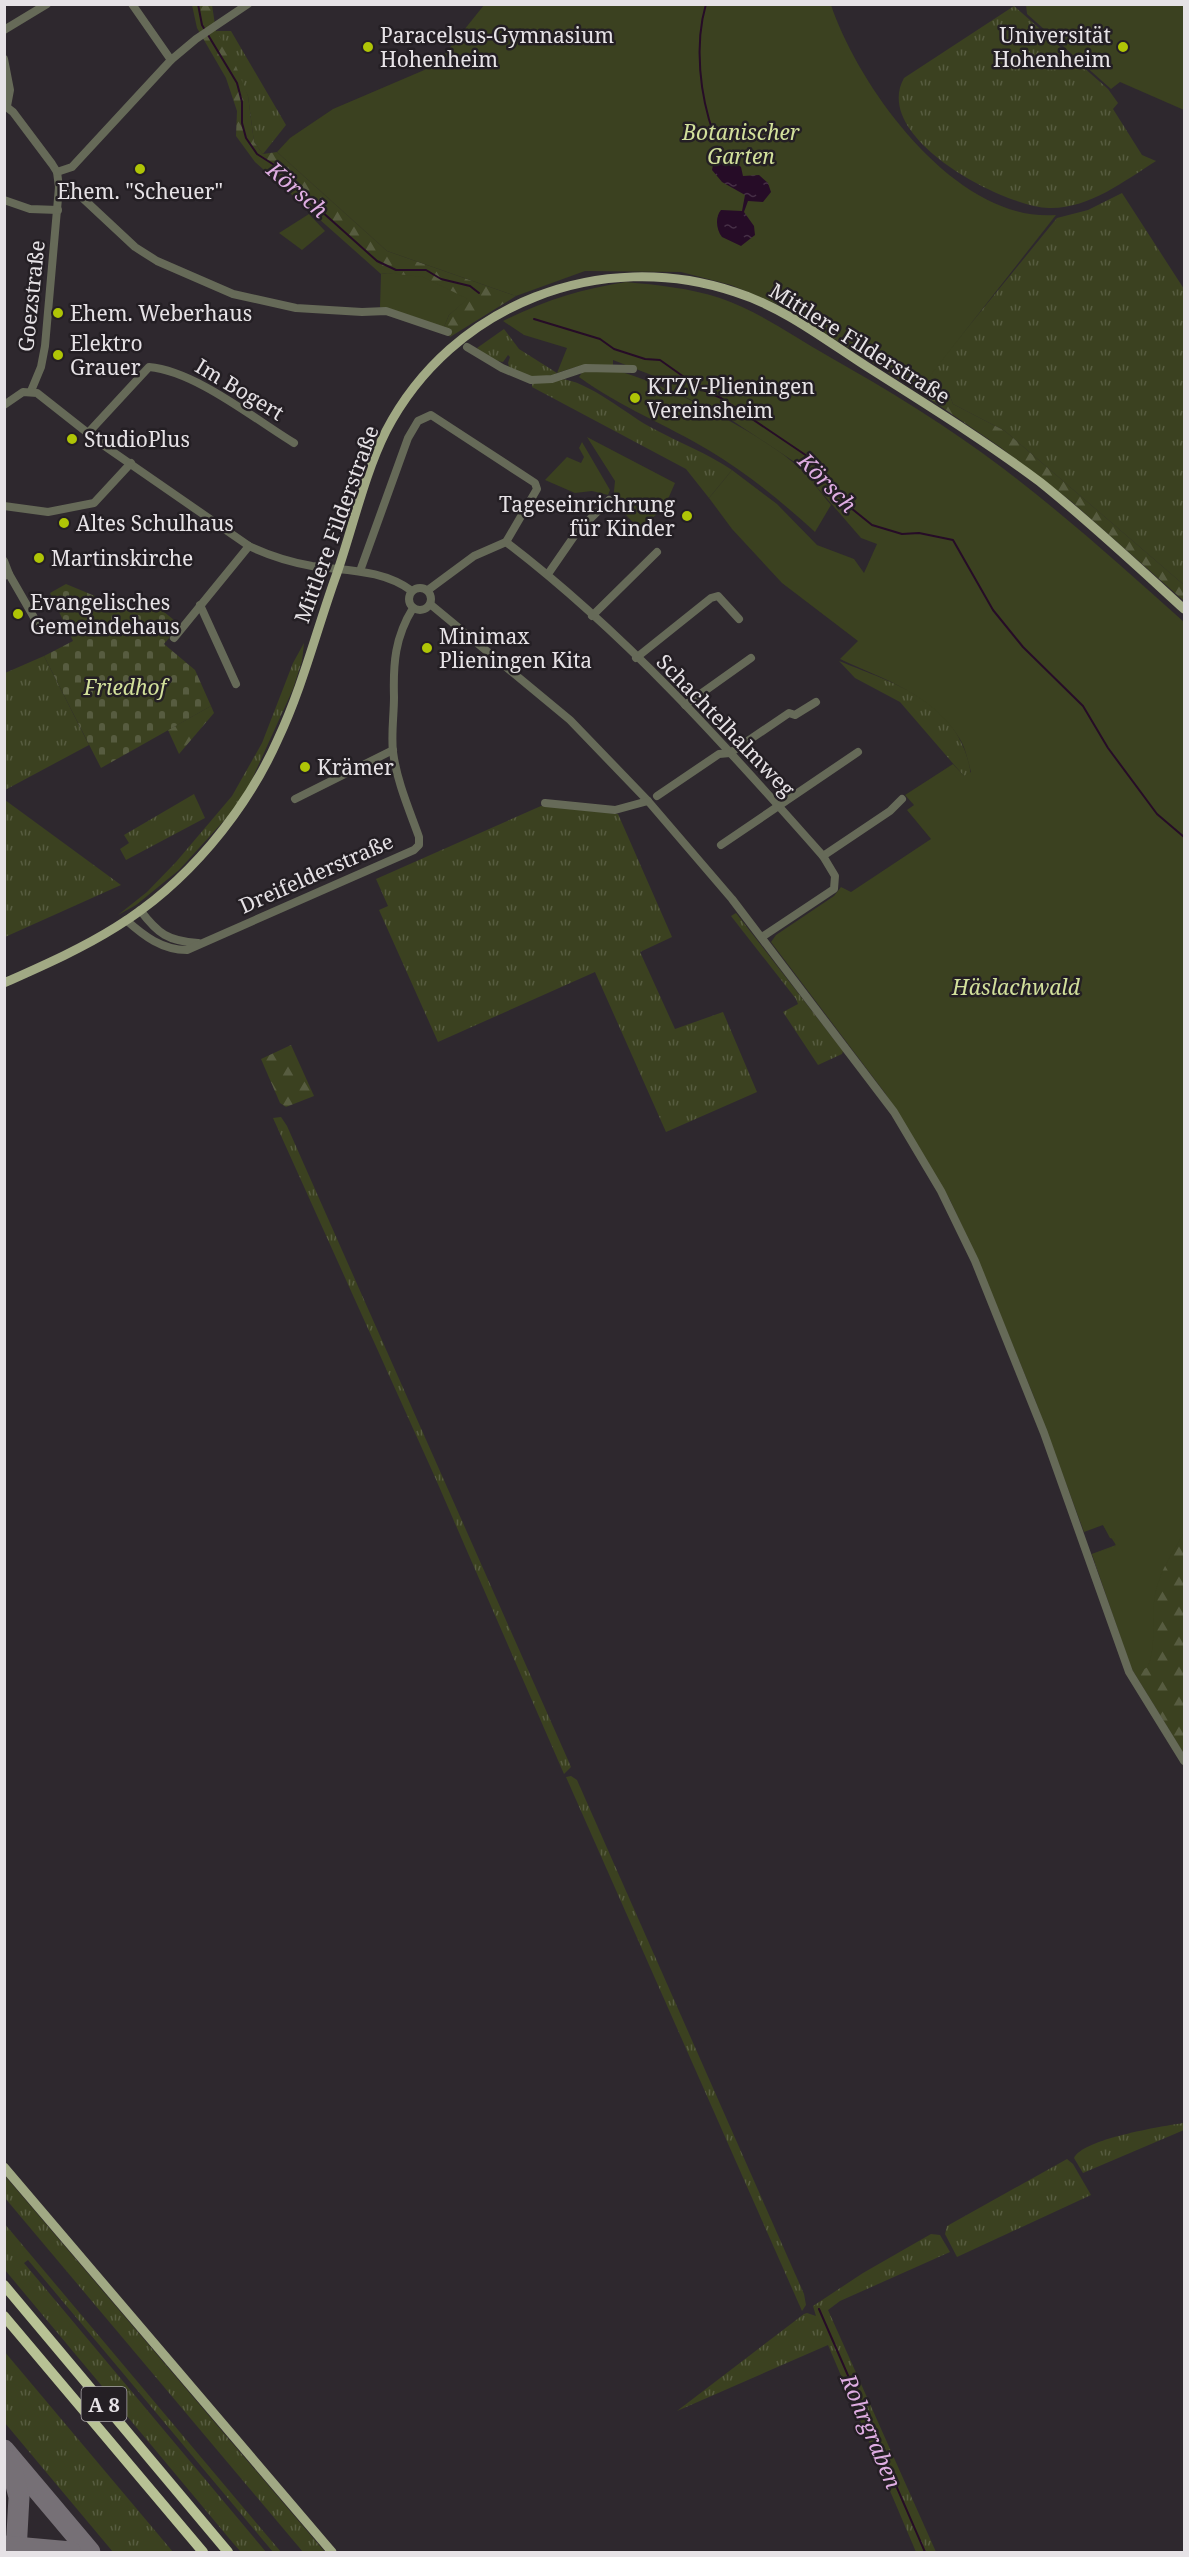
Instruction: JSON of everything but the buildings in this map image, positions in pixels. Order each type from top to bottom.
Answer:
[{"type":"highway","name":"A 8","points":[[4,2285],[228,2553]]},
{"type":"highway","name":"A 8","points":[[4,2316],[203,2553]]},
{"type":"main road","name":"Mittlere Filderstraße","points":[[4,983],[85,944],[126,920],[175,880],[212,843],[266,765],[297,694],[385,434],[413,389],[463,337],[510,307],[551,290],[610,277],[664,276],[712,285],[768,305],[1010,460],[1067,504],[1185,609]]},
{"type":"main road","points":[[4,2167],[332,2553]]},
{"type":"street","points":[[4,30],[47,4]]},
{"type":"street","points":[[132,4],[171,60]]},
{"type":"street","points":[[4,59],[10,90],[6,105],[57,172],[72,167],[171,60],[211,28],[248,4]]},
{"type":"street","name":"Goezstraße","points":[[32,391],[41,368],[45,346],[58,210],[57,172]]},
{"type":"street","points":[[59,187],[75,191],[135,247],[157,261],[233,294],[296,308],[386,311],[448,332]]},
{"type":"street","points":[[4,200],[30,208],[58,210]]},
{"type":"street","points":[[467,346],[502,368],[531,380],[552,379],[585,368],[633,369]]},
{"type":"street","name":"Im Bogert","points":[[88,433],[148,367],[163,368],[189,378],[294,443]]},
{"type":"street","points":[[4,405],[23,392],[32,391],[46,399],[88,433],[249,546],[282,560],[380,576],[412,591]]},
{"type":"street","points":[[360,571],[408,438],[418,421],[431,415],[535,483],[537,489],[506,542],[474,556],[428,590],[417,588],[412,591],[409,596],[413,608],[423,610],[430,604],[431,594],[428,590]]},
{"type":"street","points":[[4,506],[48,512],[94,503],[130,463]]},
{"type":"street","points":[[548,574],[577,532],[609,500]]},
{"type":"street","name":"Schachtelhalmweg","points":[[506,542],[548,574],[685,705],[823,856],[835,876],[834,889],[762,937]]},
{"type":"street","points":[[174,638],[249,546]]},
{"type":"street","points":[[592,616],[657,552]]},
{"type":"street","points":[[4,561],[7,575],[36,621]]},
{"type":"street","points":[[636,658],[711,598],[718,596],[739,619]]},
{"type":"street","points":[[430,604],[570,720],[648,801],[762,937],[885,1099],[922,1157],[953,1214],[981,1275],[1044,1433],[1129,1672],[1185,1761]]},
{"type":"street","points":[[200,605],[236,684]]},
{"type":"street","name":"Dreifelderstraße","points":[[126,920],[141,933],[165,947],[187,950],[414,850],[419,845],[419,837],[401,788],[393,750],[395,649],[402,627],[413,608]]},
{"type":"street","points":[[685,705],[751,658]]},
{"type":"street","points":[[657,796],[719,754],[730,753],[789,713],[795,715],[816,702]]},
{"type":"street","points":[[295,799],[393,750]]},
{"type":"street","points":[[721,845],[858,752]]},
{"type":"street","points":[[823,856],[890,811],[902,799]]},
{"type":"street","points":[[545,803],[615,810],[648,801]]},
{"type":"street","name":"Dreifelderstraße","points":[[140,910],[157,930],[174,941],[203,943]]},
{"type":"green space","points":[[192,5],[212,5],[216,31],[232,56],[248,96],[254,142],[263,154],[277,152],[387,251],[516,296],[450,337],[444,327],[449,315],[467,299],[389,273],[381,274],[255,162],[236,136],[237,111],[226,78],[197,28]]},
{"type":"green space","name":"Botanischer Garten","points":[[484,5],[831,5],[864,74],[888,110],[916,144],[948,174],[983,197],[1019,212],[1056,215],[918,391],[779,305],[731,285],[681,272],[585,271],[516,296],[387,251],[277,152],[290,138],[333,109],[436,65]]},
{"type":"green space","name":"Universität Hohenheim","points":[[1026,5],[1184,5],[1184,110],[1120,82],[1111,89],[1027,14]]},
{"type":"green space","points":[[1014,6],[1108,89],[1118,103],[1113,109],[1142,155],[1156,161],[1092,199],[1064,207],[1049,208],[1001,195],[973,182],[923,145],[906,123],[899,100],[904,78]]},
{"type":"green space","points":[[216,31],[231,31],[286,125],[263,154],[254,142],[248,96]]},
{"type":"green space","points":[[1122,193],[1184,289],[1184,585],[1005,431],[953,404],[950,396],[924,381],[1057,218],[1088,210]]},
{"type":"green space","points":[[309,214],[325,231],[302,250],[279,233]]},
{"type":"green space","points":[[381,274],[423,277],[468,299],[449,315],[444,327],[380,307]]},
{"type":"green space","name":"Häslachwald","points":[[626,282],[685,289],[734,303],[775,324],[896,396],[962,438],[1027,487],[1184,622],[1184,1533],[1158,1583],[1154,1602],[1153,1643],[1150,1659],[1148,1667],[1140,1671],[1133,1671],[1129,1662],[1092,1554],[1116,1546],[1114,1539],[1110,1538],[1103,1525],[1084,1532],[1034,1397],[980,1265],[950,1200],[885,1093],[771,942],[776,935],[834,896],[841,887],[851,892],[931,839],[907,810],[914,805],[905,795],[953,764],[964,776],[971,772],[964,748],[950,725],[923,700],[891,682],[840,659],[858,641],[782,583],[732,529],[709,498],[732,470],[777,504],[817,545],[854,559],[864,573],[877,544],[861,538],[796,463],[727,417],[664,387],[664,380],[613,360],[613,365],[576,367],[557,373],[567,348],[524,335],[503,321],[533,307],[563,297],[593,288]]},
{"type":"green space","points":[[504,329],[519,349],[557,373],[546,377],[522,374],[510,370],[508,355],[503,362],[492,360],[477,348]]},
{"type":"green space","points":[[613,370],[632,375],[681,395],[734,423],[795,464],[831,505],[815,532],[738,469],[694,442],[611,398],[579,377],[583,371]]},
{"type":"green space","points":[[560,379],[583,385],[644,423],[732,470],[709,498],[686,469],[532,387],[532,382]]},
{"type":"green space","points":[[924,381],[950,396],[953,404],[1005,431],[1184,585],[1184,601],[1072,502],[1000,447],[918,391]]},
{"type":"green space","points":[[587,437],[675,483],[665,506],[640,530],[613,501],[615,481]]},
{"type":"green space","points":[[582,442],[610,490],[608,495],[592,491],[575,493],[545,480],[567,457],[581,463],[584,457],[579,448]]},
{"type":"green space","name":"Friedhof","points":[[66,584],[131,611],[158,607],[180,625],[164,644],[195,670],[211,706],[101,768],[44,656],[73,641],[50,593]]},
{"type":"green space","points":[[304,643],[302,661],[293,689],[248,788],[230,814],[179,870],[136,905],[118,915],[147,892],[176,862],[232,796],[262,743],[293,663]]},
{"type":"green space","points":[[44,656],[89,745],[5,790],[5,673]]},
{"type":"green space","points":[[839,661],[912,693],[944,717],[956,732],[965,751],[970,770],[969,782],[900,702],[855,678]]},
{"type":"green space","points":[[211,706],[214,713],[179,754],[168,730]]},
{"type":"green space","points":[[194,794],[205,818],[126,860],[120,849],[129,843],[124,835]]},
{"type":"green space","points":[[5,800],[121,885],[5,937]]},
{"type":"green space","points":[[541,806],[618,814],[672,937],[640,952],[675,1029],[723,1012],[757,1092],[666,1132],[595,972],[438,1042],[379,910],[388,906],[376,879]]},
{"type":"green space","points":[[736,913],[843,1051],[842,1054],[818,1065],[783,1012],[798,1004],[796,999],[731,916]]},
{"type":"green space","points":[[291,1045],[314,1096],[286,1107],[280,1103],[261,1059]]},
{"type":"green space","points":[[281,1117],[287,1126],[568,1760],[571,1767],[564,1774],[434,1475],[273,1118]]},
{"type":"green space","points":[[1184,1473],[1184,1754],[1133,1671],[1092,1554],[1116,1545],[1103,1525]]},
{"type":"green space","points":[[571,1776],[577,1780],[804,2294],[806,2305],[802,2311],[566,1777]]},
{"type":"green space","points":[[1184,2123],[1184,2130],[1083,2173],[1074,2158],[1080,2151],[1107,2139]]},
{"type":"green space","points":[[1067,2159],[1073,2164],[1091,2195],[957,2257],[945,2234],[947,2226]]},
{"type":"green space","points":[[5,2176],[325,2552],[303,2552],[5,2198]]},
{"type":"green space","points":[[4,2223],[281,2552],[273,2552],[28,2260],[24,2263],[266,2552],[241,2552],[233,2543],[5,2270]]},
{"type":"green space","points":[[931,2234],[940,2235],[950,2252],[840,2301],[828,2310],[936,2552],[916,2552],[828,2345],[677,2411],[804,2314],[816,2316],[813,2306],[863,2273]]},
{"type":"green space","points":[[4,2351],[173,2552],[113,2552],[5,2423]]},
{"type":"water","points":[[727,155],[741,167],[743,176],[759,175],[768,183],[771,192],[763,202],[748,201],[744,212],[754,226],[755,235],[741,246],[722,237],[717,227],[721,210],[742,211],[745,195],[722,182],[712,170],[714,159]]},
{"type":"waterway","name":"Körsch","points":[[198,4],[202,25],[237,83],[242,102],[242,123],[246,138],[257,154],[279,168],[320,210],[377,261],[396,270],[426,270],[441,279],[470,286],[479,293]]},
{"type":"waterway","points":[[706,4],[700,36],[700,70],[705,104],[714,135]]},
{"type":"waterway","points":[[717,147],[720,156]]},
{"type":"waterway","name":"Körsch","points":[[534,319],[600,339],[614,349],[645,359],[660,360],[701,389],[721,398],[810,458],[846,504],[872,525],[902,534],[919,533],[953,540],[993,610],[1023,647],[1083,706],[1108,748],[1157,814],[1184,837]]},
{"type":"waterway","name":"Rohrgraben","points":[[819,2309],[925,2552]]},
{"type":"taxiway","points":[[4,2450],[90,2552]]},
{"type":"taxiway","points":[[10,2461],[19,2497],[16,2552]]},
{"type":"taxiway","points":[[4,2546],[71,2552]]},
{"type":"place","name":"Paracelsus-Gymnasium Hohenheim","points":[[368,47]]},
{"type":"place","name":"Universität Hohenheim","points":[[1123,47]]},
{"type":"place","name":"Ehem. \"Scheuer\"","points":[[140,169]]},
{"type":"place","name":"Ehem. Weberhaus","points":[[58,313]]},
{"type":"place","name":"Elektro Grauer","points":[[58,355]]},
{"type":"place","name":"KTZV-Plieningen Vereinsheim","points":[[635,398]]},
{"type":"place","name":"StudioPlus","points":[[72,439]]},
{"type":"place","name":"Tageseinrichrung für Kinder","points":[[687,516]]},
{"type":"place","name":"Altes Schulhaus","points":[[64,523]]},
{"type":"place","name":"Martinskirche","points":[[39,558]]},
{"type":"place","name":"Evangelisches Gemeindehaus","points":[[18,614]]},
{"type":"place","name":"Minimax Plieningen Kita","points":[[427,648]]},
{"type":"place","name":"Krämer","points":[[305,767]]}]
